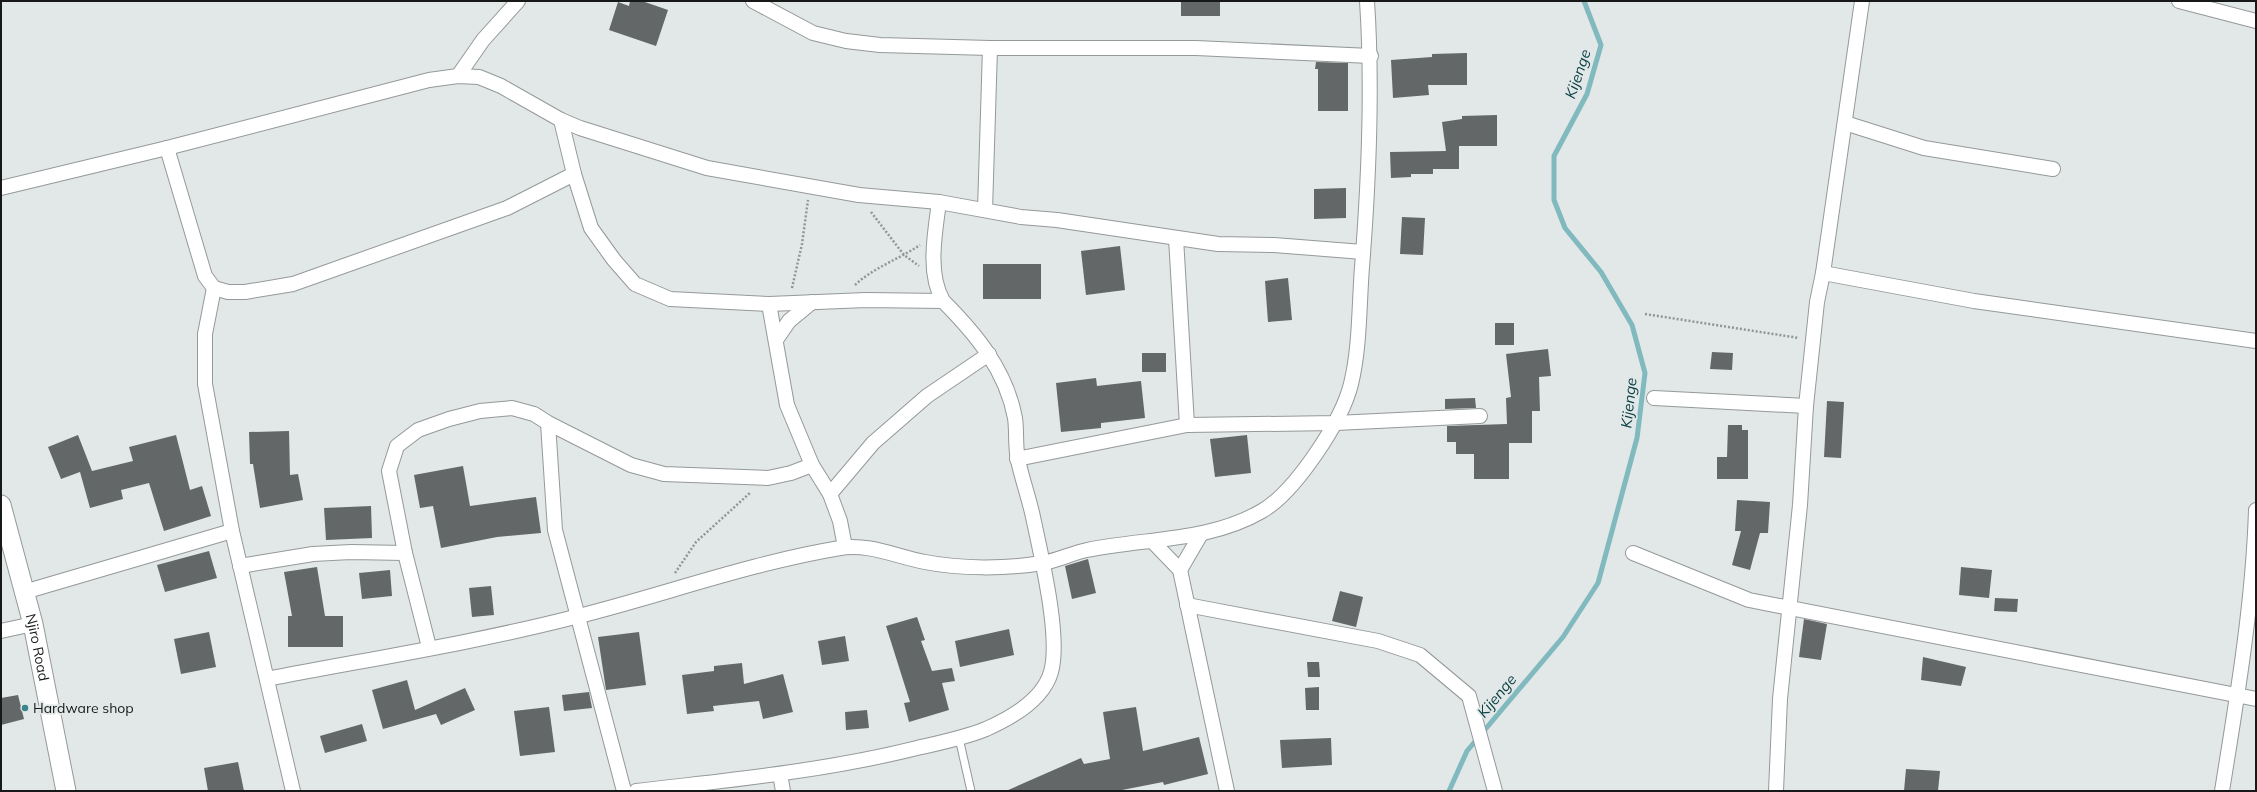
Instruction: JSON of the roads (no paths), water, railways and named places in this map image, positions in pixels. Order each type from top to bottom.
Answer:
[{"type":"street","points":[[458,76],[483,40],[518,1]]},
{"type":"street","points":[[753,1],[812,34],[846,41],[880,45],[990,48],[1196,48],[1371,56]]},
{"type":"street","points":[[267,679],[429,647],[497,636],[578,617],[755,566],[845,547],[864,548],[927,563],[966,568],[1043,563],[1087,550],[1154,542],[1201,534],[1235,523],[1262,511],[1283,495],[1336,423],[1351,384],[1363,252],[1370,150],[1371,56],[1367,1]]},
{"type":"street","points":[[1776,791],[1780,699],[1788,606],[1800,505],[1806,406],[1817,302],[1823,273],[1862,1]]},
{"type":"street","points":[[2179,1],[2256,21]]},
{"type":"street","points":[[984,210],[990,48]]},
{"type":"street","points":[[1,188],[167,148],[429,80],[458,76],[479,77],[501,86],[561,120],[707,168],[858,195],[938,202],[1021,217],[1057,220],[1218,244],[1363,252]]},
{"type":"street","points":[[561,120],[574,174],[591,228],[614,260],[635,284],[670,299],[769,304],[839,301],[943,300]]},
{"type":"street","points":[[1845,123],[1924,148],[2053,169]]},
{"type":"street","points":[[167,148],[205,276],[214,288],[228,292],[245,292],[292,284],[507,208],[574,174]]},
{"type":"street","points":[[636,791],[780,774],[880,757],[959,738],[984,730],[1008,719],[1026,707],[1041,690],[1051,674],[1055,653],[1043,563],[1028,493],[1017,459],[1015,418],[1004,380],[989,354],[937,291],[934,277],[935,234],[938,202]]},
{"type":"street","points":[[1176,238],[1187,425]]},
{"type":"street","points":[[1823,273],[1974,300],[2256,341]]},
{"type":"street","points":[[214,288],[205,334],[205,384],[232,531],[293,791]]},
{"type":"street","points":[[776,340],[789,321],[812,302]]},
{"type":"street","points":[[769,304],[787,405],[812,465],[830,494],[840,521],[845,547]]},
{"type":"street","points":[[830,494],[873,443],[927,396],[989,354]]},
{"type":"street","points":[[1654,398],[1806,406]]},
{"type":"street","points":[[429,647],[405,553],[389,471],[397,446],[418,430],[449,418],[480,411],[518,408],[534,414],[548,423],[631,465],[664,474],[768,478],[791,473],[812,465]]},
{"type":"street","points":[[1017,459],[1187,425],[1336,423],[1480,416]]},
{"type":"street","points":[[548,423],[555,530],[624,791]]},
{"type":"street","name":"Njiro Road","points":[[1,506],[33,624],[66,791]]},
{"type":"street","points":[[2222,791],[2238,695],[2255,551],[2256,510]]},
{"type":"street","points":[[24,592],[232,531]]},
{"type":"street","points":[[1180,570],[1201,534]]},
{"type":"street","points":[[1154,542],[1180,570],[1227,791]]},
{"type":"street","points":[[240,566],[313,554],[351,552],[405,553]]},
{"type":"street","points":[[1633,553],[1749,600],[1788,606],[2256,699]]},
{"type":"street","points":[[1187,606],[1378,641],[1420,655],[1469,696],[1495,789]]},
{"type":"street","points":[[1,631],[33,624]]},
{"type":"street","points":[[780,774],[783,791]]},
{"type":"lane","points":[[959,738],[972,791]]},
{"type":"waterway","name":"Kijenge","points":[[1449,791],[1467,751],[1563,637],[1598,583],[1637,438],[1645,373],[1632,325],[1601,272],[1565,228],[1554,200],[1554,156],[1587,94],[1601,45],[1584,1]]},
{"type":"place","name":"Hardware shop","points":[[25,708]]}]
